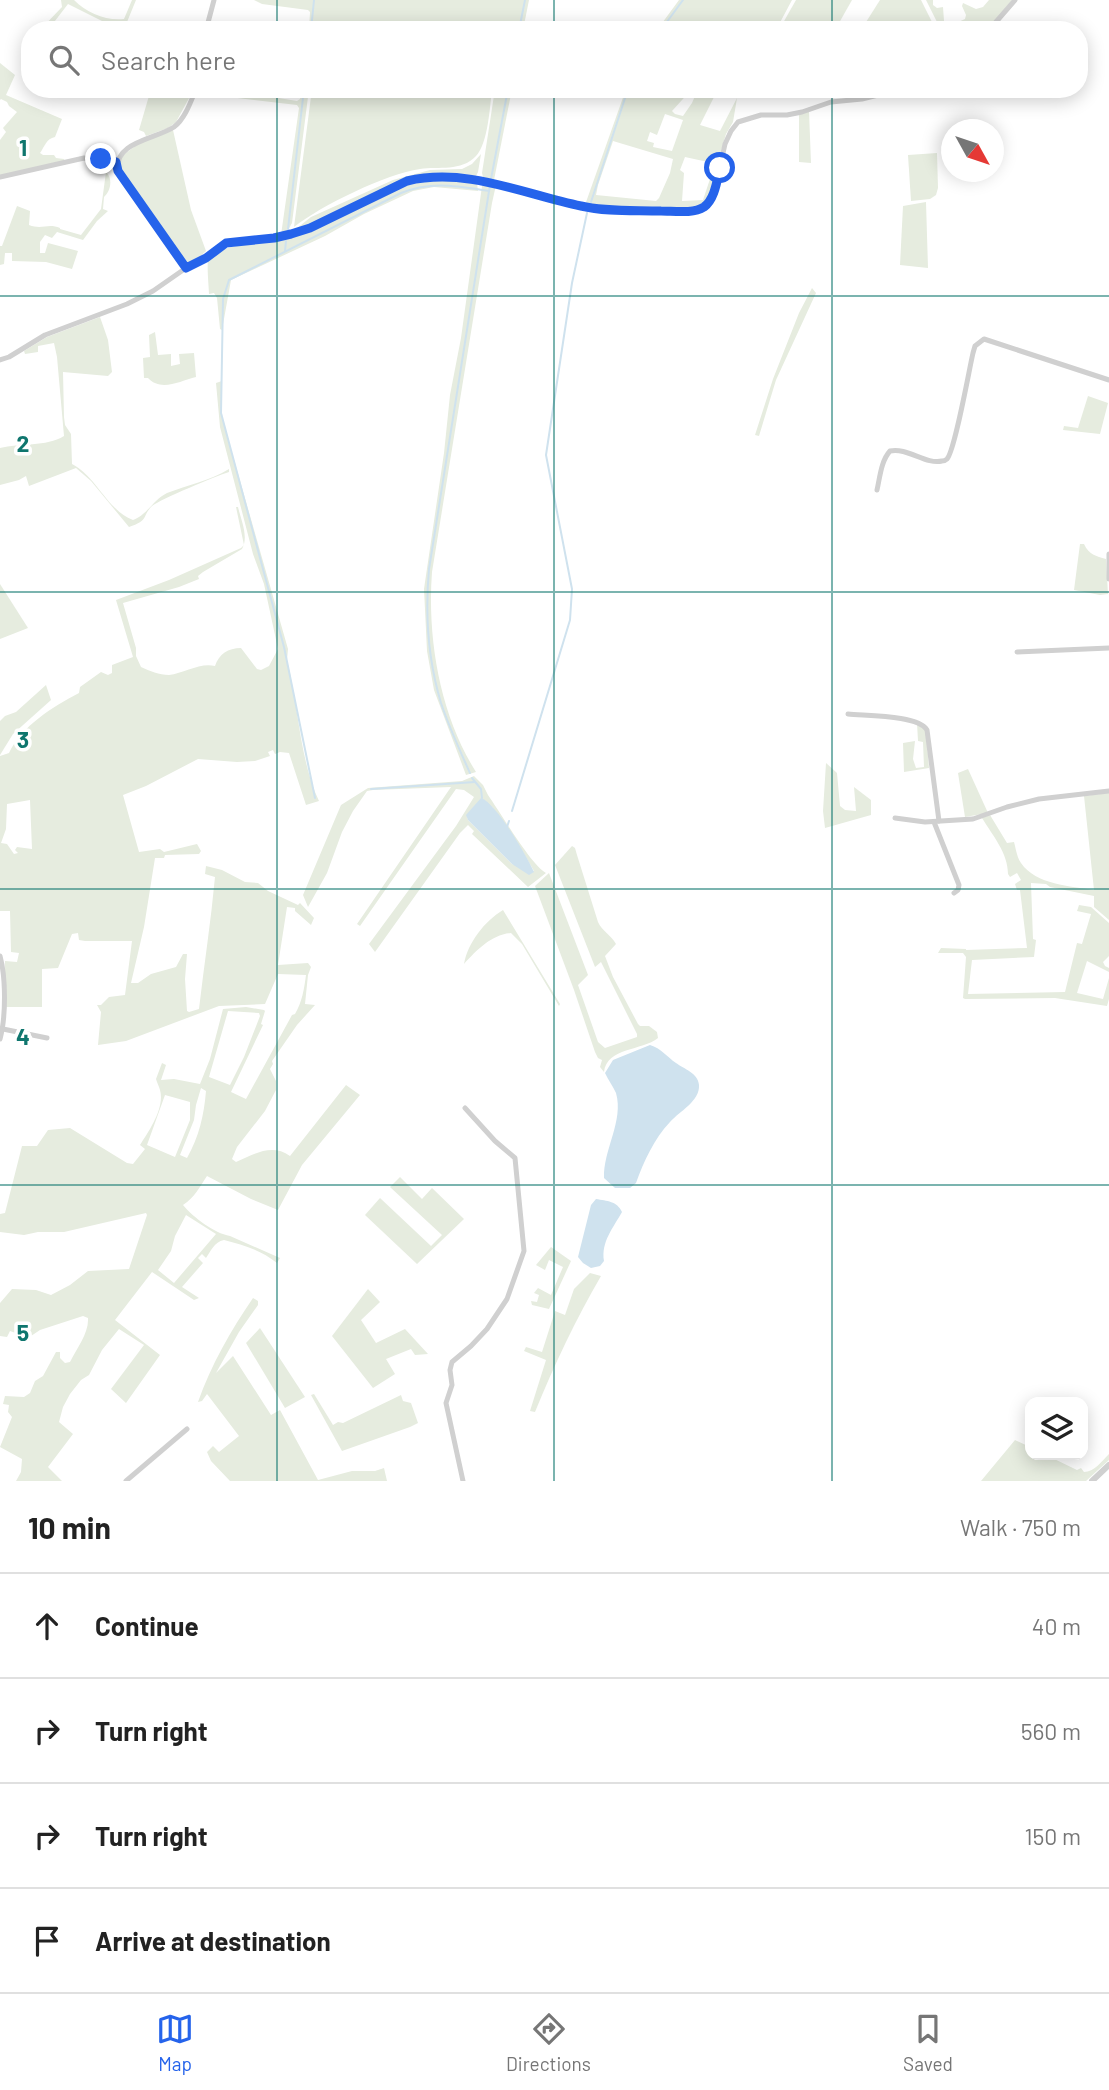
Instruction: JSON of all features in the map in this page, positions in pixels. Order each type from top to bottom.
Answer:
[{"type":"street","points":[[208,21],[214,0]]},
{"type":"street","points":[[997,21],[1015,0]]},
{"type":"street","points":[[186,268],[118,171],[116,162],[129,148],[173,127],[180,121],[192,98]]},
{"type":"street","points":[[0,360],[45,335],[135,299],[178,276],[226,243],[274,238],[310,228],[407,181],[434,176],[490,182],[591,208],[674,211],[701,209],[711,197],[725,144],[738,122],[761,115],[794,113],[831,103],[866,98]]},
{"type":"street","points":[[0,177],[84,158],[116,162]]},
{"type":"street","points":[[877,490],[886,454],[890,451],[904,451],[936,461],[947,459],[975,346],[984,339],[1109,380]]},
{"type":"street","points":[[1109,554],[1109,579]]},
{"type":"street","points":[[1017,652],[1109,648]]},
{"type":"street","points":[[848,714],[918,722],[927,730],[936,822],[959,885],[954,893]]},
{"type":"street","points":[[895,818],[925,822],[973,819],[1039,799],[1109,791]]},
{"type":"street","points":[[0,956],[4,985],[3,1029],[0,1039]]},
{"type":"street","points":[[3,1029],[47,1038]]},
{"type":"street","points":[[463,1481],[446,1403],[452,1385],[452,1362],[479,1337],[507,1299],[524,1251],[515,1158],[495,1141],[465,1108]]},
{"type":"street","points":[[126,1481],[187,1429]]},
{"type":"street","points":[[1092,1481],[1109,1465]]},
{"type":"shaded area","points":[[61,0],[74,0],[97,15],[124,19],[132,0],[136,0],[127,21],[102,21],[68,4],[55,21],[49,21],[62,7]]},
{"type":"shaded area","points":[[254,0],[529,0],[525,21],[310,21],[308,10],[262,4]]},
{"type":"shaded area","points":[[679,0],[792,0],[781,21],[664,21]]},
{"type":"shaded area","points":[[796,0],[852,0],[840,21],[784,21]]},
{"type":"shaded area","points":[[880,0],[921,0],[932,21],[867,21]]},
{"type":"shaded area","points":[[926,0],[933,0],[933,5],[937,8],[943,7],[944,21],[936,21]]},
{"type":"shaded area","points":[[989,0],[1012,0],[995,21],[961,21],[966,15],[963,3],[976,9],[983,7]]},
{"type":"shaded area","points":[[0,63],[15,75],[6,95],[62,119],[55,137],[48,141],[40,153],[54,155],[65,162],[0,176],[0,140],[6,132],[3,128],[17,112],[7,102],[0,100]]},
{"type":"shaded area","points":[[148,98],[189,98],[176,122],[168,128],[146,136],[139,130]]},
{"type":"shaded area","points":[[238,98],[297,101],[308,98],[292,223],[281,235],[299,108],[297,105]]},
{"type":"shaded area","points":[[311,98],[491,98],[483,143],[470,161],[457,166],[420,169],[390,177],[337,200],[294,227]]},
{"type":"shaded area","points":[[494,98],[510,98],[494,180],[483,177]]},
{"type":"shaded area","points":[[623,98],[684,98],[672,111],[683,116],[694,98],[714,98],[700,125],[720,131],[737,98],[733,122],[726,134],[717,164],[685,157],[680,170],[684,173],[682,201],[703,200],[714,167],[716,169],[712,188],[702,204],[680,209],[585,205]],"holes":[[[665,114],[683,120],[672,151],[653,147],[654,143],[647,141],[650,132],[657,135]],[[613,141],[673,159],[670,173],[656,201],[596,195]]]},
{"type":"shaded area","points":[[809,111],[811,163],[799,162],[799,114]]},
{"type":"shaded area","points":[[173,130],[191,210],[206,251],[192,264],[186,263],[119,168],[122,156],[138,144]]},
{"type":"shaded area","points":[[937,153],[936,195],[930,199],[911,201],[908,155]]},
{"type":"shaded area","points":[[481,154],[475,178],[408,178],[291,233],[311,217],[393,180],[430,170],[462,169],[472,164]]},
{"type":"shaded area","points":[[106,172],[110,184],[104,197],[103,209],[108,211],[83,240],[57,232],[52,238],[45,235],[40,242],[40,253],[45,253],[48,243],[78,251],[72,269],[46,262],[12,261],[12,253],[5,253],[4,264],[0,265],[0,246],[17,206],[30,211],[29,225],[52,226],[81,235],[101,209]]},
{"type":"shaded area","points":[[433,178],[477,183],[478,191],[434,187],[413,191],[231,280],[222,330],[220,329],[217,298],[214,293],[209,294],[209,257],[234,246],[297,234],[385,193]]},
{"type":"shaded area","points":[[485,183],[496,185],[432,572],[431,597],[434,650],[445,701],[453,726],[476,772],[466,775],[434,690],[427,651],[424,589],[450,395],[461,338],[482,186]]},
{"type":"shaded area","points":[[926,202],[928,268],[900,265],[903,206]]},
{"type":"shaded area","points":[[812,288],[816,293],[776,380],[759,436],[755,435],[773,379],[799,313]]},
{"type":"shaded area","points":[[100,317],[108,340],[112,372],[108,376],[63,372],[64,417],[65,425],[71,434],[72,464],[88,477],[116,509],[133,520],[167,493],[229,469],[229,472],[157,503],[143,520],[129,527],[91,481],[76,468],[29,486],[26,476],[0,485],[0,448],[49,442],[64,436],[54,343],[38,346],[38,352],[25,354],[24,351],[47,337]]},
{"type":"shaded area","points":[[155,332],[158,355],[171,354],[171,366],[180,364],[179,354],[194,353],[196,377],[165,385],[144,378],[143,358],[150,357],[149,335]]},
{"type":"shaded area","points":[[222,381],[223,421],[288,649],[287,660],[303,751],[319,801],[306,805],[289,753],[275,754],[273,750],[268,752],[270,756],[255,761],[198,759],[123,795],[139,852],[160,849],[164,852],[197,844],[201,851],[199,854],[155,858],[144,927],[131,983],[138,983],[151,974],[176,967],[183,954],[187,954],[187,1011],[199,1009],[215,877],[205,874],[206,866],[222,870],[245,882],[258,883],[268,891],[298,905],[300,903],[314,918],[311,925],[295,908],[287,907],[278,965],[308,963],[311,967],[305,1004],[315,1005],[272,1061],[270,1069],[276,1081],[276,1090],[265,1111],[237,1147],[232,1159],[236,1162],[270,1150],[290,1156],[346,1085],[360,1095],[302,1165],[278,1210],[207,1176],[183,1205],[198,1220],[217,1232],[280,1258],[277,1263],[252,1248],[221,1241],[206,1258],[202,1254],[198,1258],[203,1263],[182,1287],[199,1298],[194,1300],[152,1272],[115,1320],[160,1355],[126,1403],[111,1389],[144,1345],[119,1329],[102,1350],[89,1375],[81,1380],[63,1407],[59,1422],[73,1434],[48,1467],[62,1481],[16,1481],[21,1472],[22,1459],[0,1447],[12,1417],[8,1412],[9,1405],[3,1404],[5,1396],[24,1397],[30,1393],[35,1381],[43,1376],[56,1352],[60,1352],[60,1358],[65,1363],[70,1362],[85,1335],[88,1318],[83,1316],[40,1330],[31,1336],[10,1331],[7,1337],[0,1336],[0,1303],[12,1289],[36,1290],[51,1295],[88,1271],[129,1269],[147,1215],[146,1213],[64,1232],[24,1235],[0,1232],[0,1214],[5,1213],[22,1146],[37,1146],[48,1130],[70,1128],[127,1163],[133,1164],[145,1149],[140,1145],[158,1112],[161,1097],[156,1079],[162,1063],[166,1065],[161,1080],[174,1079],[200,1084],[210,1059],[223,1009],[246,1007],[264,1010],[263,1025],[231,1092],[246,1099],[295,1014],[304,986],[306,975],[278,974],[265,1004],[219,1006],[126,1041],[98,1045],[101,1012],[97,1005],[101,1005],[109,997],[125,995],[132,941],[85,941],[79,940],[78,933],[72,934],[58,968],[42,969],[42,1007],[5,1007],[5,961],[17,962],[19,953],[11,952],[10,911],[0,911],[0,756],[9,753],[22,734],[39,718],[79,693],[80,687],[101,672],[108,675],[112,673],[112,665],[133,657],[116,600],[169,580],[243,546],[242,549],[203,572],[198,576],[199,579],[123,603],[136,656],[141,667],[169,675],[198,667],[215,666],[225,652],[241,648],[257,669],[261,670],[269,666],[278,649],[264,584],[253,554],[220,427],[216,383]],"holes":[[[30,800],[32,849],[17,847],[15,850],[18,853],[14,854],[7,844],[1,843],[6,829],[7,804]],[[228,1011],[259,1013],[244,1057],[230,1085],[209,1077]],[[201,1088],[206,1091],[202,1117],[187,1158],[180,1155],[194,1120]],[[165,1095],[190,1102],[190,1120],[175,1157],[147,1145]],[[186,1215],[216,1234],[174,1283],[158,1270],[171,1251]]]},
{"type":"shaded area","points":[[1088,396],[1108,403],[1100,434],[1063,430],[1064,426],[1078,428]]},
{"type":"shaded area","points":[[236,507],[244,528],[244,544]]},
{"type":"shaded area","points":[[1080,544],[1084,544],[1093,554],[1106,559],[1108,594],[1074,590]]},
{"type":"shaded area","points":[[0,584],[28,628],[0,639]]},
{"type":"shaded area","points":[[46,685],[51,700],[13,734],[0,755],[0,721],[16,712]]},
{"type":"shaded area","points":[[917,723],[926,730],[929,768],[904,772],[903,743],[915,741],[913,759],[916,768],[924,767],[923,742],[918,741]]},
{"type":"shaded area","points":[[826,763],[837,773],[840,806],[845,810],[856,811],[854,787],[871,800],[871,815],[825,828],[823,811]]},
{"type":"shaded area","points":[[968,769],[988,813],[965,817],[958,773]]},
{"type":"shaded area","points":[[474,776],[483,785],[524,849],[546,873],[528,887],[472,834],[474,831],[468,825],[375,952],[369,944],[456,826],[474,797],[464,790],[456,789],[360,926],[357,924],[451,787],[373,790],[367,791],[353,811],[327,873],[308,907],[303,895],[341,805],[368,788],[462,781]],"holes":[[[492,807],[534,871],[512,864],[468,820],[467,815]]]},
{"type":"shaded area","points":[[1109,793],[1109,920],[1094,907],[1094,896],[1031,883],[1033,939],[1036,940],[1034,957],[972,960],[968,994],[1065,992],[1077,943],[1082,944],[1091,914],[1077,911],[1079,905],[1091,907],[1109,923],[1109,956],[1103,962],[1109,972],[1087,961],[1077,993],[1103,999],[1109,978],[1107,1006],[1055,998],[963,998],[966,957],[963,953],[938,953],[941,948],[1027,948],[1020,890],[1017,890],[1015,884],[1021,880],[1017,873],[1010,877],[1008,874],[1003,852],[982,818],[990,815],[1007,843],[1014,842],[1021,863],[1036,876],[1054,883],[1094,890],[1084,796]]},
{"type":"shaded area","points":[[572,846],[575,848],[598,922],[616,944],[605,956],[613,977],[638,1024],[649,1026],[657,1032],[658,1038],[611,1058],[604,1072],[600,1067],[602,1060],[595,1052],[535,886],[549,873],[588,975],[578,985],[598,1042],[605,1048],[637,1037],[601,962],[595,967],[555,865]]},
{"type":"shaded area","points":[[503,910],[559,1006],[522,944],[511,933],[491,940],[464,964],[478,933]]},
{"type":"shaded area","points":[[400,1177],[422,1199],[432,1188],[464,1219],[417,1264],[365,1215],[380,1198],[431,1246],[442,1235],[390,1187]]},
{"type":"shaded area","points":[[551,1247],[571,1261],[549,1309],[532,1305],[531,1301],[537,1302],[539,1295],[534,1293],[538,1288],[551,1295],[563,1267],[549,1260],[545,1270],[536,1265]]},
{"type":"shaded area","points":[[590,1273],[601,1276],[566,1342],[535,1412],[530,1411],[546,1360],[524,1351],[526,1347],[542,1352],[555,1311],[565,1315],[574,1289]]},
{"type":"shaded area","points":[[368,1289],[380,1302],[361,1320],[376,1343],[405,1329],[428,1354],[415,1355],[411,1349],[386,1359],[395,1374],[373,1388],[332,1336]]},
{"type":"shaded area","points":[[253,1298],[258,1301],[258,1305],[216,1373],[233,1356],[271,1415],[280,1410],[318,1480],[352,1471],[375,1471],[384,1468],[387,1481],[230,1481],[211,1461],[207,1452],[213,1446],[219,1452],[239,1436],[207,1394],[198,1402],[222,1348]]},
{"type":"shaded area","points":[[260,1328],[305,1397],[285,1408],[246,1343]]},
{"type":"shaded area","points":[[314,1394],[333,1425],[343,1423],[401,1395],[403,1401],[411,1403],[418,1423],[342,1451],[311,1395]]},
{"type":"shaded area","points":[[1015,1440],[1025,1445],[1025,1460],[1056,1460],[1077,1470],[1081,1468],[1084,1472],[1094,1468],[1109,1454],[1109,1460],[1086,1481],[981,1481]]},
{"type":"water","points":[[481,798],[488,802],[503,820],[534,872],[529,875],[512,864],[468,820],[466,815]]},
{"type":"water","points":[[650,1045],[693,1074],[698,1081],[698,1091],[693,1101],[659,1136],[636,1183],[630,1188],[615,1188],[604,1178],[618,1104],[616,1093],[605,1073],[613,1060]]},
{"type":"water","points":[[596,1199],[614,1204],[622,1212],[606,1241],[604,1261],[600,1266],[591,1268],[578,1257],[591,1205]]},
{"type":"waterway","points":[[312,21],[314,0]]},
{"type":"waterway","points":[[521,21],[525,0]]},
{"type":"waterway","points":[[668,21],[683,0]]},
{"type":"waterway","points":[[288,229],[303,98]]},
{"type":"waterway","points":[[491,179],[506,98]]},
{"type":"waterway","points":[[591,202],[625,98]]},
{"type":"waterway","points":[[470,773],[447,721],[433,670],[428,586],[490,185]]},
{"type":"waterway","points":[[315,798],[284,647],[221,413],[223,299],[229,280],[401,193],[434,186],[489,191]]},
{"type":"waterway","points":[[512,811],[570,620],[572,589],[546,455],[572,283],[587,213]]},
{"type":"waterway","points":[[285,251],[286,241]]},
{"type":"waterway","points":[[472,778],[481,789],[482,798]]},
{"type":"waterway","points":[[371,789],[475,782]]},
{"type":"waterway","points":[[507,827],[509,821]]},
{"type":"route","points":[[101,159],[116,162],[118,171],[186,268],[206,258],[226,243],[274,238],[310,228],[346,209],[421,177],[441,176],[490,182],[591,208],[691,211],[701,209],[707,204],[720,168]]}]
